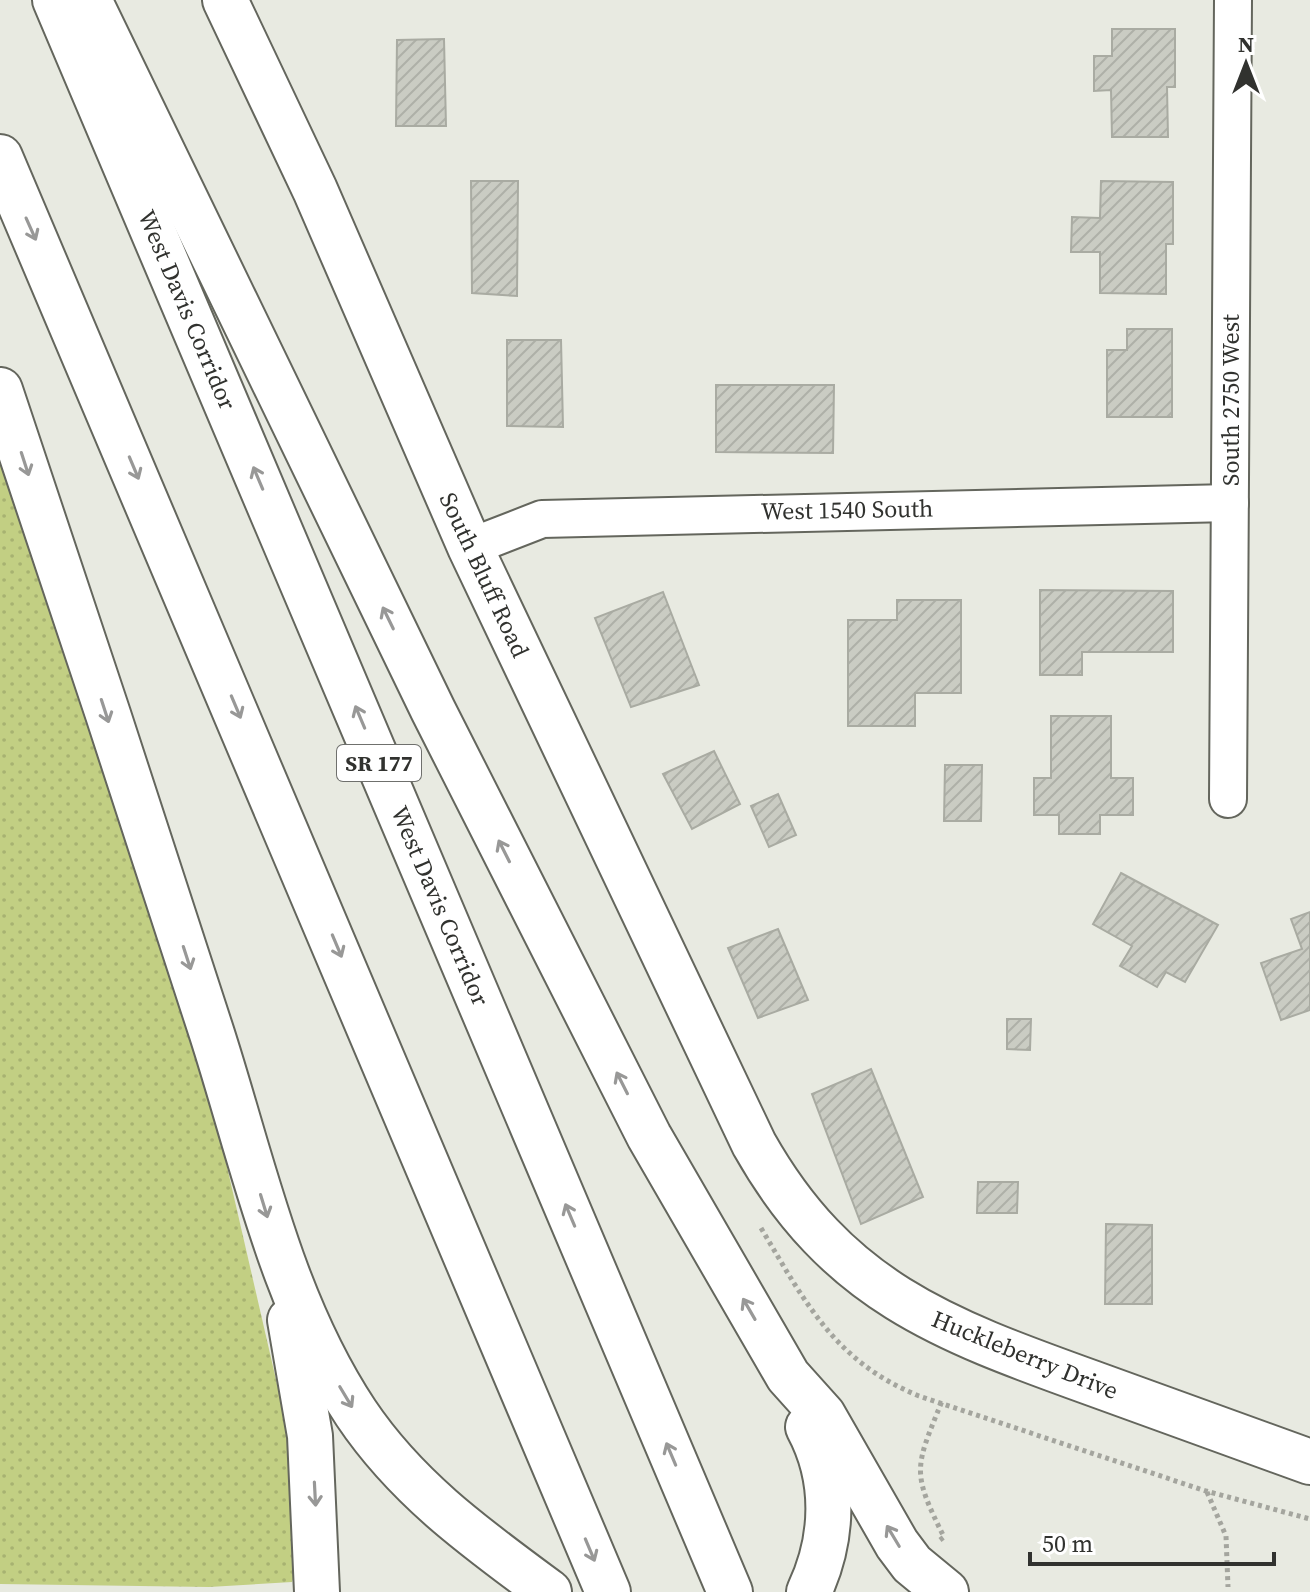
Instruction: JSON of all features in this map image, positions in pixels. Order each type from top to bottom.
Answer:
[{"type":"main road","name":"West Davis Corridor","points":[[55,0],[730,1592]]},
{"type":"main road","points":[[89,0],[433,710],[649,1136],[788,1376],[823,1415],[897,1544],[912,1564],[946,1592]]},
{"type":"main road","name":"South Bluff Road","points":[[225,0],[315,190],[470,547],[754,1144]]},
{"type":"main road","points":[[0,157],[608,1592]]},
{"type":"main road","points":[[0,390],[213,1036],[278,1251],[327,1365],[384,1452],[451,1520],[549,1592]]},
{"type":"main road","name":"Huckleberry Drive","points":[[754,1144],[791,1202],[840,1256],[870,1281],[927,1318],[982,1343],[1310,1462]]},
{"type":"main road","points":[[278,1251],[310,1436],[317,1592]]},
{"type":"main road","points":[[788,1376],[799,1411],[819,1447],[828,1496],[826,1545],[809,1592]]},
{"type":"street","name":"South 2750 West","points":[[1228,799],[1233,0]]},
{"type":"street","name":"West 1540 South","points":[[470,547],[542,519],[573,517],[1230,503]]},
{"type":"path","points":[[942,1401],[922,1451],[918,1474],[925,1499],[944,1537]]},
{"type":"path","points":[[1228,1587],[1226,1536],[1206,1491],[1310,1519]]},
{"type":"green space","points":[[0,454],[216,1119],[286,1423],[294,1484],[297,1569],[292,1582],[209,1587],[0,1584]]},
{"type":"building","points":[[1112,29],[1175,29],[1175,87],[1167,87],[1168,137],[1112,137],[1111,90],[1094,91],[1094,56],[1112,56]]},
{"type":"building","points":[[444,39],[446,126],[396,126],[397,40]]},
{"type":"building","points":[[471,181],[518,181],[517,296],[472,293]]},
{"type":"building","points":[[1101,181],[1173,182],[1173,244],[1166,244],[1166,294],[1100,293],[1100,252],[1071,252],[1072,217],[1100,218]]},
{"type":"building","points":[[1127,329],[1172,329],[1172,417],[1107,417],[1107,350],[1127,350]]},
{"type":"building","points":[[507,340],[561,340],[563,427],[507,426]]},
{"type":"building","points":[[716,385],[834,385],[833,453],[716,452]]},
{"type":"building","points":[[1040,590],[1173,591],[1173,652],[1082,652],[1082,675],[1040,675]]},
{"type":"building","points":[[663,592],[699,685],[631,707],[595,618]]},
{"type":"building","points":[[897,600],[961,600],[961,693],[915,693],[915,726],[848,726],[848,620],[897,620]]},
{"type":"building","points":[[1051,716],[1111,716],[1111,778],[1133,778],[1133,815],[1100,815],[1100,834],[1059,834],[1059,815],[1034,815],[1034,778],[1051,778]]},
{"type":"building","points":[[714,751],[740,804],[692,829],[663,774]]},
{"type":"building","points":[[945,765],[982,765],[981,821],[944,821]]},
{"type":"building","points":[[778,794],[796,835],[769,847],[751,806]]},
{"type":"building","points":[[1121,873],[1218,925],[1185,982],[1166,972],[1157,987],[1120,966],[1132,946],[1093,924]]},
{"type":"building","points":[[1310,912],[1310,1010],[1281,1020],[1261,963],[1302,949],[1291,919]]},
{"type":"building","points":[[778,929],[808,1000],[758,1018],[728,948]]},
{"type":"building","points":[[1007,1019],[1031,1019],[1030,1050],[1007,1049]]},
{"type":"building","points":[[871,1069],[923,1197],[861,1224],[812,1094]]},
{"type":"building","points":[[978,1182],[1018,1182],[1017,1213],[977,1213]]},
{"type":"building","points":[[1106,1224],[1152,1225],[1152,1304],[1105,1304]]}]
